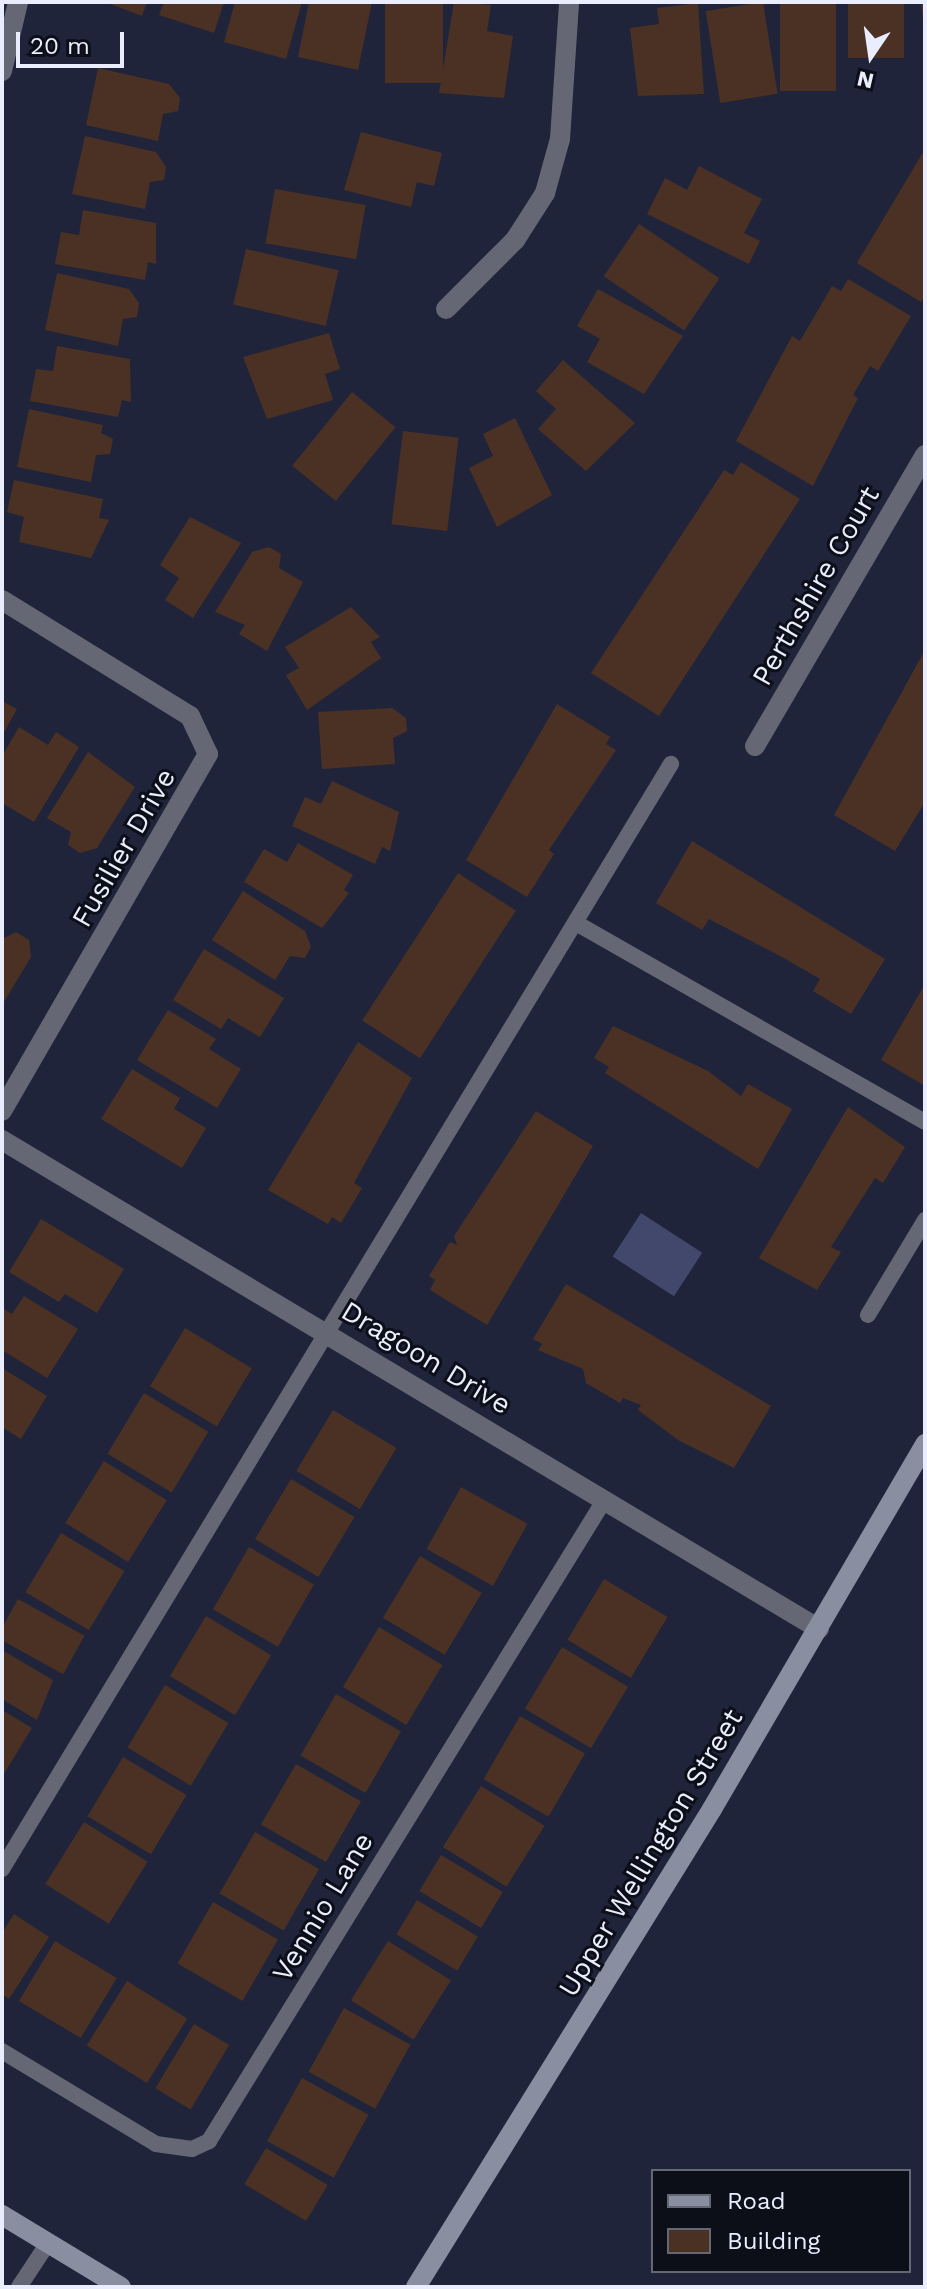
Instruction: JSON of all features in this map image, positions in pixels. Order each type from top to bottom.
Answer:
[{"type":"main road","name":"Upper Wellington Street","points":[[416,2287],[819,1629],[925,1444]]},
{"type":"main road","points":[[2,2215],[121,2287]]},
{"type":"street","points":[[2,71],[18,2]]},
{"type":"street","points":[[446,309],[515,240],[545,193],[560,139],[569,2]]},
{"type":"street","name":"Perthshire Court","points":[[755,746],[925,455]]},
{"type":"street","name":"Fusilier Drive","points":[[2,600],[190,716],[208,754],[2,1111]]},
{"type":"street","name":"Dragoon Drive","points":[[2,1140],[331,1333],[819,1629]]},
{"type":"lane","points":[[2,1869],[331,1333],[671,764]]},
{"type":"lane","points":[[576,923],[925,1122]]},
{"type":"lane","points":[[868,1315],[925,1220]]},
{"type":"lane","name":"Vennio Lane","points":[[2,2051],[156,2144],[173,2150],[209,2141],[605,1499]]},
{"type":"lane","points":[[19,2287],[48,2243]]},
{"type":"shaded area","points":[[641,1213],[702,1253],[674,1296],[613,1257]]},
{"type":"building","points":[[105,2],[147,2],[142,16]]},
{"type":"building","points":[[164,2],[224,2],[214,33],[159,15]]},
{"type":"building","points":[[235,2],[302,2],[286,59],[224,42]]},
{"type":"building","points":[[309,2],[372,2],[358,70],[298,57]]},
{"type":"building","points":[[385,2],[443,2],[443,83],[385,83]]},
{"type":"building","points":[[454,2],[491,5],[487,31],[513,36],[504,98],[439,93]]},
{"type":"building","points":[[763,2],[778,94],[720,103],[706,11]]},
{"type":"building","points":[[780,2],[836,2],[836,91],[780,91]]},
{"type":"building","points":[[848,2],[904,2],[904,58],[848,58]]},
{"type":"building","points":[[921,2],[925,2],[925,21],[923,21]]},
{"type":"building","points":[[698,3],[704,94],[638,96],[630,28],[659,24],[657,8]]},
{"type":"building","points":[[98,68],[169,84],[180,98],[178,111],[163,114],[158,141],[86,125]]},
{"type":"building","points":[[361,132],[442,153],[434,186],[417,182],[411,207],[344,190]]},
{"type":"building","points":[[85,136],[156,152],[166,167],[164,180],[150,182],[145,209],[72,194]]},
{"type":"building","points":[[925,149],[925,295],[921,302],[857,263]]},
{"type":"building","points":[[699,166],[762,199],[744,233],[760,241],[749,264],[647,214],[665,178],[687,190]]},
{"type":"building","points":[[275,189],[366,205],[356,259],[265,243]]},
{"type":"building","points":[[83,210],[156,223],[156,264],[148,262],[145,280],[55,264],[61,232],[79,235]]},
{"type":"building","points":[[639,224],[719,278],[684,330],[604,276]]},
{"type":"building","points":[[246,249],[339,270],[326,326],[233,305]]},
{"type":"building","points":[[57,273],[129,289],[139,303],[137,317],[123,319],[118,346],[45,330]]},
{"type":"building","points":[[848,279],[911,316],[878,371],[870,366],[853,395],[858,398],[813,486],[736,441],[792,336],[800,341],[832,286],[841,291]]},
{"type":"building","points":[[598,289],[683,336],[644,394],[587,362],[600,339],[577,326]]},
{"type":"building","points":[[329,333],[340,369],[325,374],[333,400],[267,419],[243,357]]},
{"type":"building","points":[[57,346],[130,359],[131,402],[122,400],[118,417],[30,401],[36,369],[53,371]]},
{"type":"building","points":[[563,360],[635,423],[586,471],[538,429],[556,409],[536,391]]},
{"type":"building","points":[[352,392],[396,427],[336,501],[292,466]]},
{"type":"building","points":[[29,409],[103,425],[101,433],[113,439],[110,454],[96,455],[91,482],[17,467]]},
{"type":"building","points":[[515,418],[552,495],[497,527],[469,468],[493,456],[483,434]]},
{"type":"building","points":[[403,431],[459,438],[447,531],[392,524]]},
{"type":"building","points":[[741,462],[800,499],[659,716],[591,673],[724,470],[733,475]]},
{"type":"building","points":[[14,480],[103,499],[99,518],[109,520],[91,558],[19,542],[24,517],[7,512]]},
{"type":"building","points":[[190,517],[241,543],[193,618],[165,600],[179,578],[160,565]]},
{"type":"building","points":[[269,547],[281,554],[279,568],[303,582],[267,651],[239,634],[245,625],[215,612],[252,552]]},
{"type":"building","points":[[351,607],[380,637],[371,642],[381,658],[307,710],[286,675],[299,668],[285,647]]},
{"type":"building","points":[[925,650],[925,802],[895,851],[834,815]]},
{"type":"building","points":[[2,701],[17,709],[2,736]]},
{"type":"building","points":[[557,704],[610,737],[606,744],[616,750],[549,850],[554,854],[527,897],[466,860]]},
{"type":"building","points":[[392,708],[406,718],[407,731],[393,738],[395,764],[322,769],[318,712]]},
{"type":"building","points":[[19,727],[48,745],[56,732],[79,747],[34,822],[2,803],[2,756]]},
{"type":"building","points":[[88,752],[135,787],[97,848],[80,853],[68,845],[71,832],[47,818]]},
{"type":"building","points":[[332,781],[399,812],[390,851],[382,847],[375,864],[292,826],[305,797],[321,804]]},
{"type":"building","points":[[692,841],[885,959],[851,1014],[813,991],[820,979],[782,957],[709,919],[702,930],[656,903]]},
{"type":"building","points":[[298,843],[353,875],[344,890],[349,893],[322,928],[244,882],[264,849],[287,862]]},
{"type":"building","points":[[458,873],[516,911],[420,1058],[362,1021]]},
{"type":"building","points":[[243,891],[305,931],[311,947],[305,958],[290,956],[275,980],[212,940]]},
{"type":"building","points":[[16,932],[29,940],[31,957],[2,1005],[2,939]]},
{"type":"building","points":[[204,949],[284,998],[260,1037],[228,1018],[221,1029],[173,1000]]},
{"type":"building","points":[[925,984],[925,1086],[881,1060]]},
{"type":"building","points":[[168,1010],[216,1039],[209,1049],[241,1069],[217,1108],[137,1060]]},
{"type":"building","points":[[613,1026],[708,1071],[741,1096],[748,1084],[792,1109],[758,1169],[605,1073],[609,1067],[594,1058]]},
{"type":"building","points":[[358,1042],[412,1078],[354,1183],[362,1188],[341,1223],[332,1217],[328,1224],[268,1190]]},
{"type":"building","points":[[132,1069],[180,1098],[174,1109],[206,1128],[182,1168],[101,1119]]},
{"type":"building","points":[[848,1107],[905,1147],[883,1183],[875,1178],[831,1247],[841,1252],[817,1290],[759,1258]]},
{"type":"building","points":[[536,1111],[593,1146],[487,1325],[430,1290],[435,1280],[429,1276],[450,1242],[457,1245],[454,1236]]},
{"type":"building","points":[[41,1219],[124,1269],[97,1313],[65,1294],[59,1302],[9,1272]]},
{"type":"building","points":[[566,1284],[771,1406],[734,1468],[678,1440],[638,1410],[641,1405],[623,1398],[620,1403],[586,1383],[583,1369],[538,1350],[542,1344],[533,1339]]},
{"type":"building","points":[[24,1296],[78,1329],[47,1378],[2,1350],[2,1308],[12,1314]]},
{"type":"building","points":[[185,1328],[252,1368],[217,1426],[150,1386]]},
{"type":"building","points":[[2,1368],[47,1396],[21,1439],[2,1427]]},
{"type":"building","points":[[144,1393],[208,1432],[172,1492],[107,1454]]},
{"type":"building","points":[[333,1410],[396,1448],[360,1509],[296,1471]]},
{"type":"building","points":[[104,1461],[167,1500],[128,1562],[65,1523]]},
{"type":"building","points":[[291,1479],[354,1517],[318,1577],[255,1539]]},
{"type":"building","points":[[461,1487],[527,1524],[493,1586],[427,1549]]},
{"type":"building","points":[[61,1533],[124,1571],[89,1630],[25,1592]]},
{"type":"building","points":[[249,1547],[314,1584],[278,1647],[213,1609]]},
{"type":"building","points":[[420,1556],[482,1593],[445,1655],[383,1618]]},
{"type":"building","points":[[604,1579],[667,1617],[631,1678],[567,1640]]},
{"type":"building","points":[[18,1599],[84,1636],[63,1674],[2,1640],[2,1628]]},
{"type":"building","points":[[206,1616],[271,1655],[235,1715],[170,1676]]},
{"type":"building","points":[[379,1627],[442,1665],[406,1725],[343,1687]]},
{"type":"building","points":[[562,1647],[628,1687],[591,1748],[525,1709]]},
{"type":"building","points":[[2,1650],[53,1680],[37,1720],[2,1699]]},
{"type":"building","points":[[165,1685],[228,1723],[191,1786],[127,1748]]},
{"type":"building","points":[[336,1694],[401,1732],[365,1793],[300,1755]]},
{"type":"building","points":[[2,1710],[32,1728],[2,1777]]},
{"type":"building","points":[[520,1716],[585,1754],[548,1817],[484,1779]]},
{"type":"building","points":[[123,1757],[186,1795],[151,1854],[87,1816]]},
{"type":"building","points":[[296,1764],[361,1802],[326,1862],[261,1825]]},
{"type":"building","points":[[481,1786],[545,1826],[506,1887],[443,1847]]},
{"type":"building","points":[[84,1822],[148,1862],[109,1924],[45,1884]]},
{"type":"building","points":[[255,1832],[319,1869],[284,1930],[220,1893]]},
{"type":"building","points":[[441,1855],[503,1892],[481,1928],[419,1891]]},
{"type":"building","points":[[417,1900],[478,1937],[457,1971],[396,1934]]},
{"type":"building","points":[[213,1902],[278,1940],[242,2001],[178,1963]]},
{"type":"building","points":[[14,1914],[49,1937],[9,1999],[2,1994],[2,1933]]},
{"type":"building","points":[[55,1941],[117,1978],[81,2038],[19,2001]]},
{"type":"building","points":[[388,1941],[451,1980],[414,2040],[351,2000]]},
{"type":"building","points":[[127,1981],[187,2019],[147,2083],[87,2045]]},
{"type":"building","points":[[344,2008],[410,2045],[375,2109],[309,2072]]},
{"type":"building","points":[[194,2024],[229,2045],[191,2109],[155,2088]]},
{"type":"building","points":[[302,2078],[368,2115],[334,2178],[267,2141]]},
{"type":"building","points":[[266,2148],[328,2185],[306,2221],[244,2184]]}]
